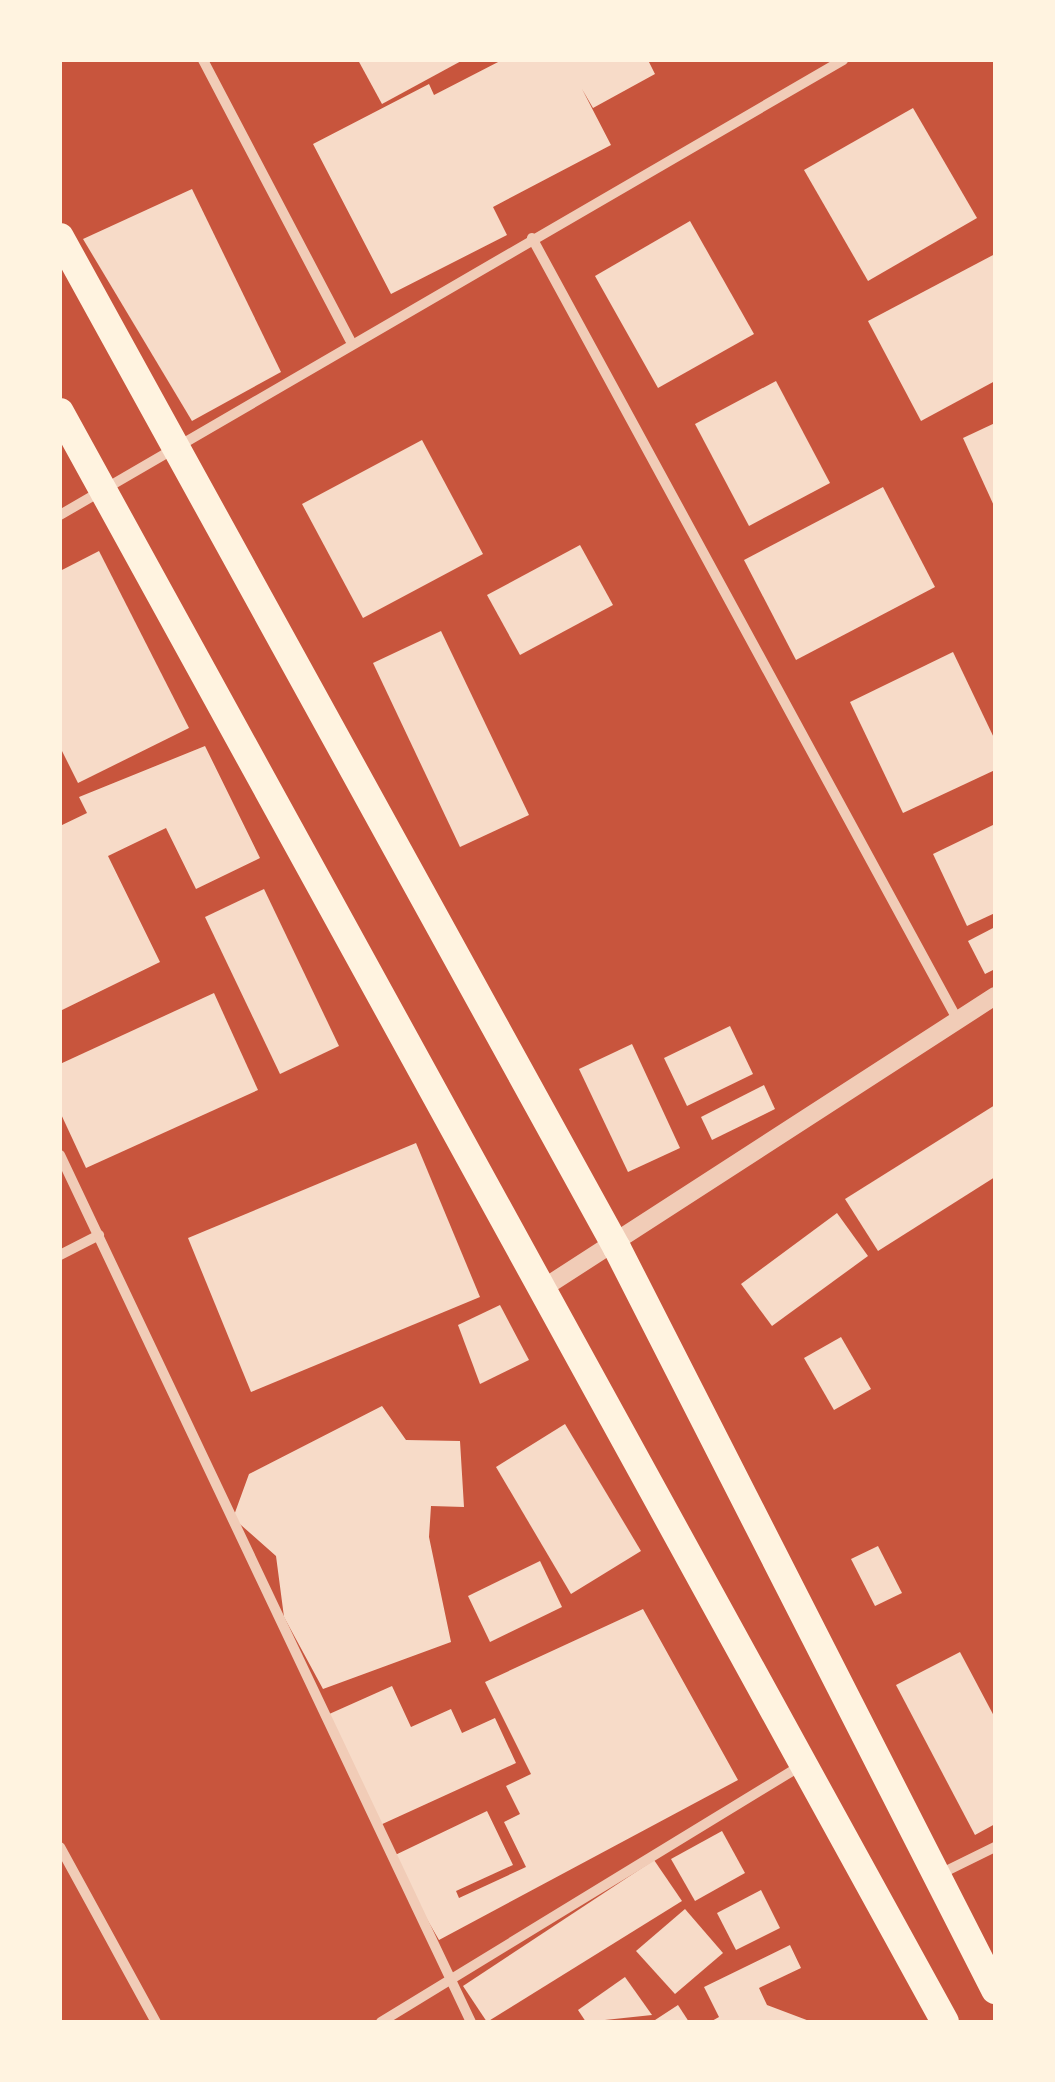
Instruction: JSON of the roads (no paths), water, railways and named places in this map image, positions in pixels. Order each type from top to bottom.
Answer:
[{"type":"highway","points":[[60,237],[617,1248],[934,1877],[995,1990]]},
{"type":"highway","points":[[60,412],[946,2022]]},
{"type":"street","points":[[203,60],[350,340]]},
{"type":"street","points":[[60,515],[178,450],[350,340],[843,60]]},
{"type":"street","points":[[532,238],[956,1018]]},
{"type":"street","points":[[542,1290],[617,1248],[956,1018],[995,996]]},
{"type":"street","points":[[60,1155],[450,1985],[471,2022]]},
{"type":"street","points":[[60,1255],[100,1235]]},
{"type":"street","points":[[382,2022],[450,1985],[803,1765]]},
{"type":"street","points":[[934,1877],[995,1846]]},
{"type":"street","points":[[60,1847],[156,2022]]}]
